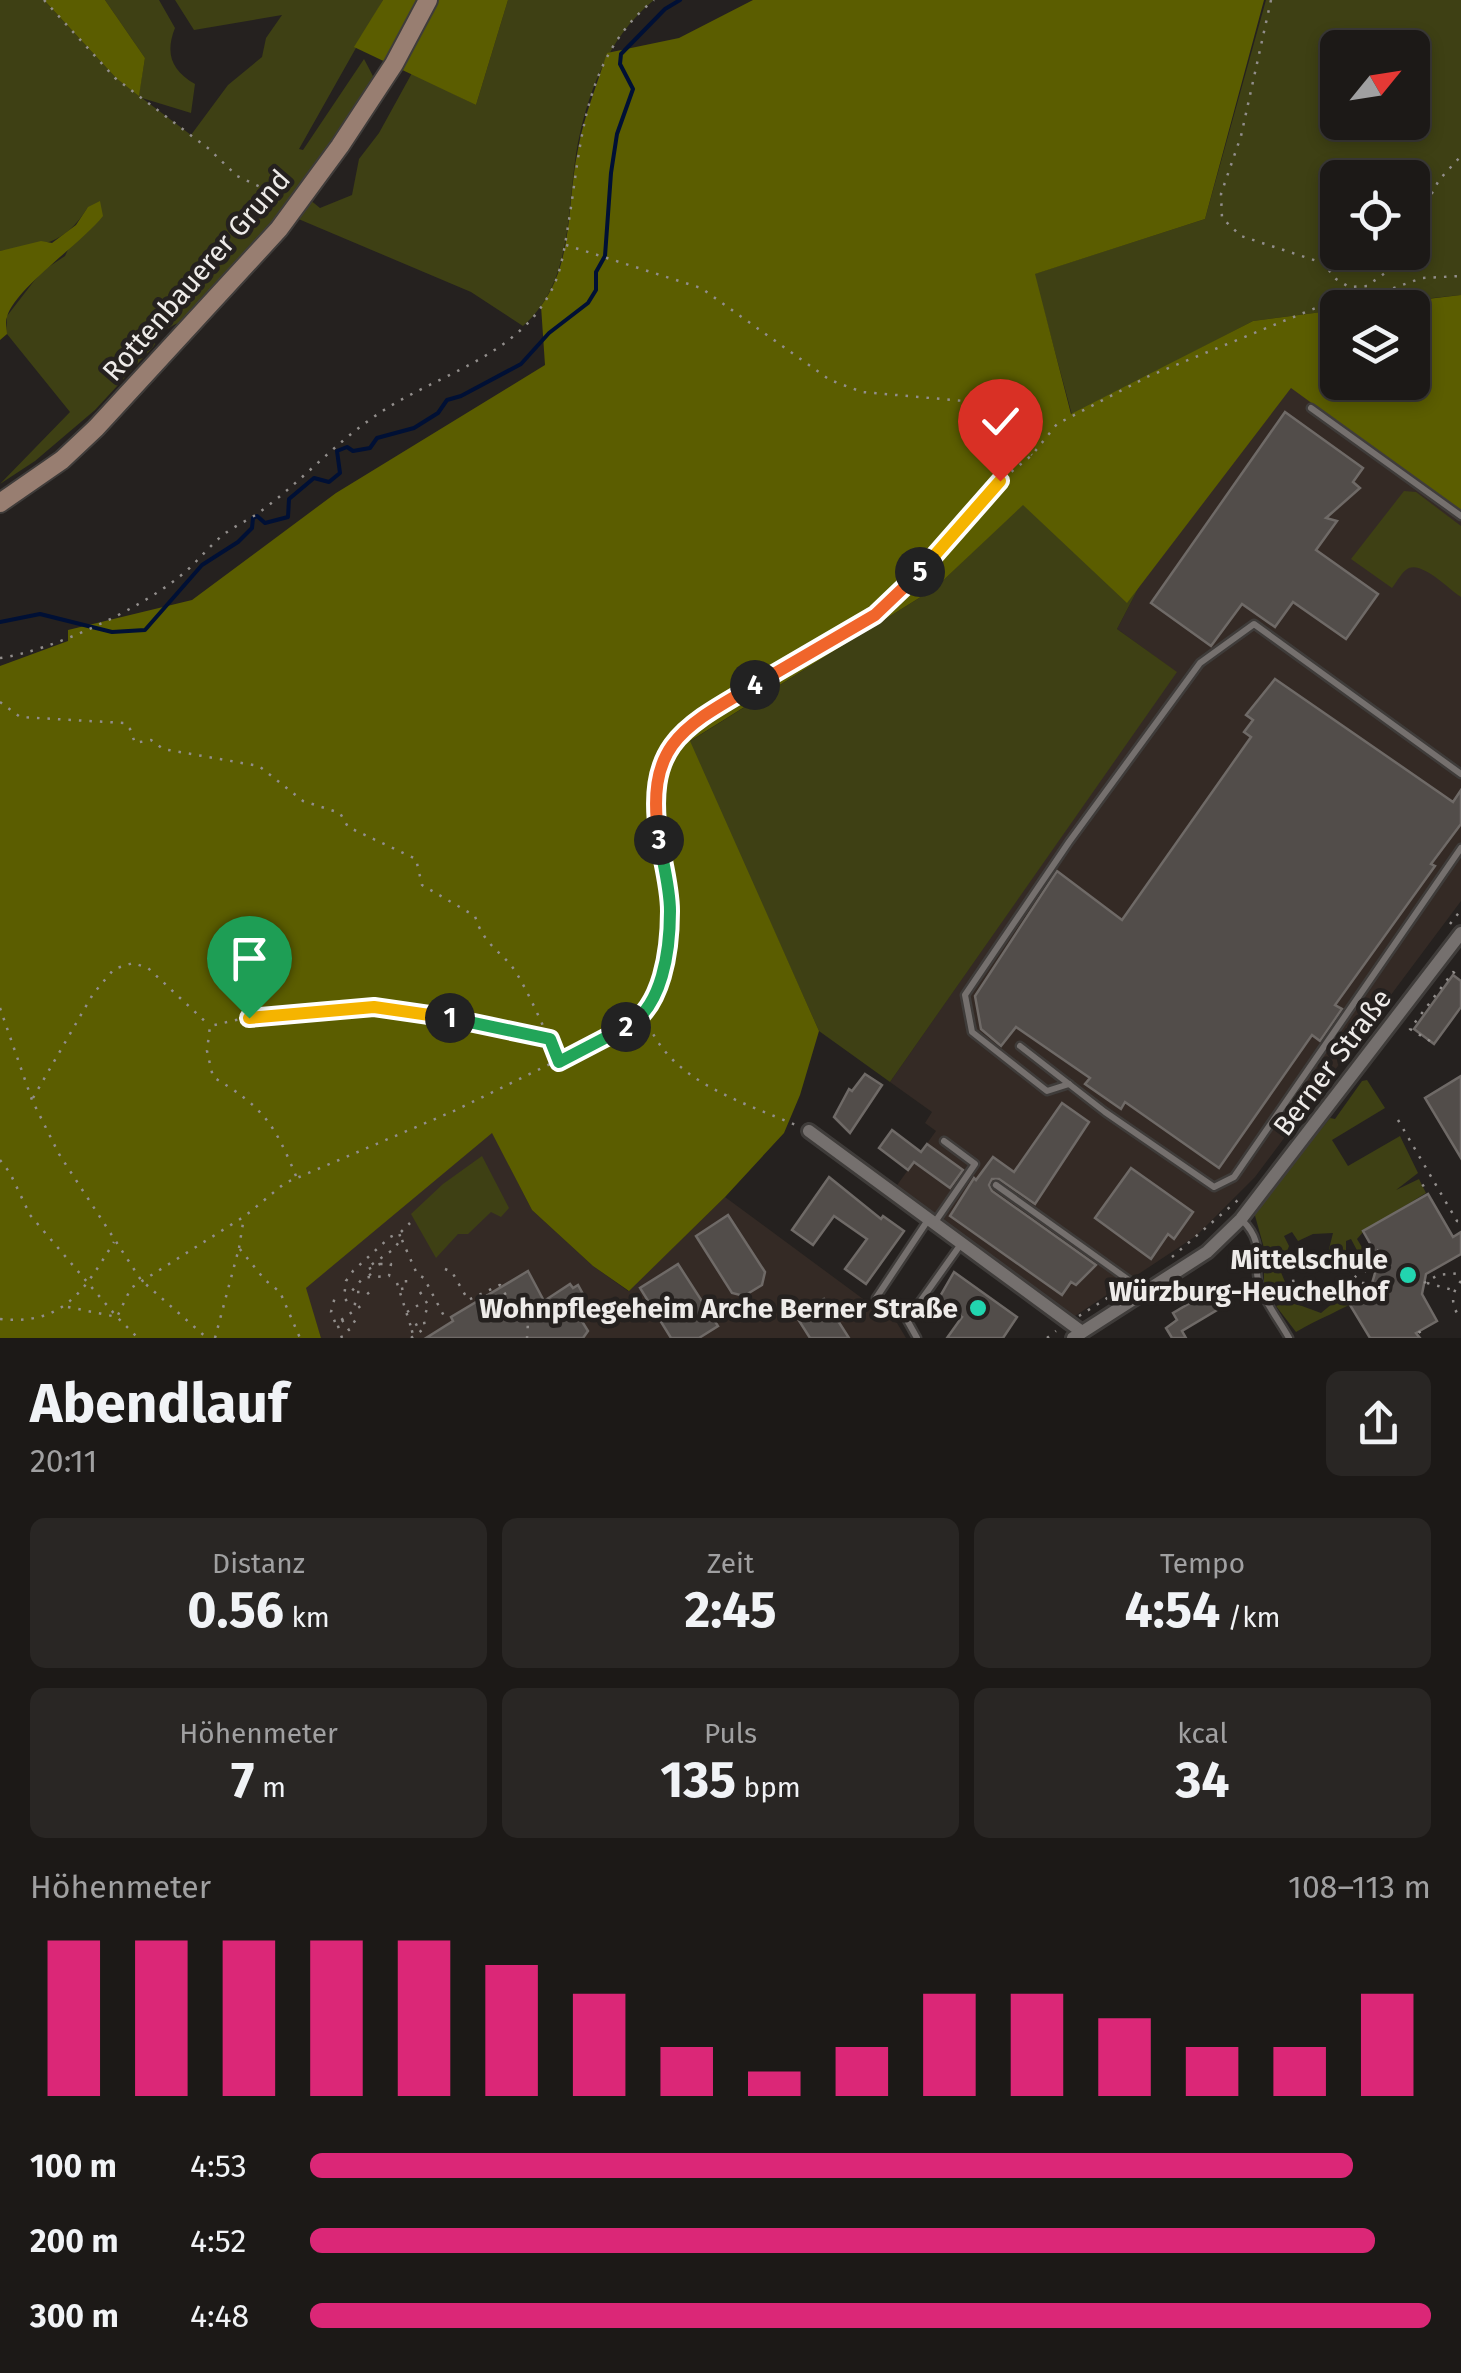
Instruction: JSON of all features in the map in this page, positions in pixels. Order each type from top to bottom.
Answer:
[{"type":"street","name":"Rottenbauerer Grund","points":[[0,503],[62,460],[96,428],[279,228],[394,64],[428,0]]},
{"type":"street","name":"Berner Straße","points":[[809,1132],[932,1221],[1078,1335],[1207,1252],[1241,1219],[1461,933]]},
{"type":"lane","points":[[1311,408],[1461,516]]},
{"type":"lane","points":[[1069,1084],[1048,1091],[972,1032],[965,995],[1069,842],[1200,663],[1254,624],[1461,774]]},
{"type":"lane","points":[[1020,1046],[1214,1187],[1234,1177],[1461,848]]},
{"type":"lane","points":[[876,1298],[975,1164],[944,1141]]},
{"type":"lane","points":[[996,1185],[1145,1291]]},
{"type":"lane","points":[[1241,1219],[1253,1232],[1259,1250],[1260,1288],[1290,1338]]},
{"type":"lane","points":[[917,1338],[907,1320],[961,1243]]},
{"type":"path","points":[[44,0],[115,78],[209,149],[237,176],[298,203]]},
{"type":"path","points":[[0,658],[74,635],[158,592],[182,575],[225,533],[261,511],[375,416],[492,352],[532,318],[551,293],[565,245],[576,153],[607,53],[622,30],[654,0]]},
{"type":"path","points":[[1271,0],[1241,136],[1221,194],[1222,218],[1241,236],[1323,264],[1349,287],[1367,286],[1387,270]]},
{"type":"path","points":[[1430,197],[1461,156]]},
{"type":"path","points":[[565,245],[701,288],[830,380],[862,392],[976,402],[1032,455]]},
{"type":"path","points":[[1384,290],[1422,278],[1461,276]]},
{"type":"path","points":[[1358,286],[1359,290]]},
{"type":"path","points":[[118,1317],[131,1288],[140,1280],[245,1216],[285,1183],[559,1062],[636,1022],[644,1014],[662,976],[670,910],[655,808],[662,757],[688,724],[875,615],[925,567],[1000,481],[1032,455],[1057,424],[1149,376],[1320,307]]},
{"type":"path","points":[[0,702],[20,716],[124,722],[134,743],[151,740],[163,750],[260,766],[302,801],[340,812],[348,827],[416,858],[422,885],[475,916],[480,930],[515,970],[559,1062]]},
{"type":"path","points":[[32,1100],[94,994],[114,970],[133,962],[148,968],[210,1026]]},
{"type":"path","points":[[1430,1041],[1410,1028],[1453,972],[1461,979]]},
{"type":"path","points":[[210,1026],[249,1018],[374,1007],[444,1016],[550,1039]]},
{"type":"path","points":[[0,1008],[32,1100],[59,1154],[140,1280],[206,1338]]},
{"type":"path","points":[[644,1014],[650,1032],[664,1051],[701,1084],[809,1132]]},
{"type":"path","points":[[636,1022],[650,1032]]},
{"type":"path","points":[[210,1026],[207,1051],[213,1078],[250,1099],[278,1132],[297,1178]]},
{"type":"path","points":[[1398,1120],[1461,1222]]},
{"type":"path","points":[[0,1160],[10,1172],[30,1215],[138,1338]]},
{"type":"path","points":[[1422,1186],[1433,1180]]},
{"type":"path","points":[[215,1338],[245,1216]]},
{"type":"path","points":[[362,1306],[348,1302],[344,1296],[346,1281],[390,1237],[410,1223]]},
{"type":"path","points":[[399,1233],[444,1316]]},
{"type":"path","points":[[372,1277],[368,1267],[401,1239]]},
{"type":"path","points":[[67,1307],[89,1282],[115,1240]]},
{"type":"path","points":[[239,1248],[280,1292],[300,1338]]},
{"type":"path","points":[[1376,1272],[1352,1272],[1320,1256],[1308,1257],[1297,1265],[1293,1277],[1306,1299],[1317,1302],[1337,1294],[1352,1272],[1380,1249]]},
{"type":"path","points":[[367,1292],[351,1292],[363,1278],[388,1276],[390,1264],[368,1267]]},
{"type":"path","points":[[444,1269],[452,1272],[468,1300],[500,1285],[518,1316],[528,1323],[527,1338]]},
{"type":"path","points":[[1352,1272],[1368,1295]]},
{"type":"path","points":[[1454,1290],[1424,1283],[1442,1274],[1461,1273]]},
{"type":"path","points":[[400,1290],[406,1288],[406,1278]]},
{"type":"path","points":[[1461,1281],[1454,1290],[1452,1304],[1461,1320]]},
{"type":"path","points":[[397,1283],[412,1337],[425,1328],[424,1321]]},
{"type":"path","points":[[1360,1283],[1372,1283]]},
{"type":"path","points":[[336,1323],[362,1306],[367,1292]]},
{"type":"path","points":[[367,1292],[372,1298]]},
{"type":"path","points":[[411,1328],[432,1313],[420,1292]]},
{"type":"path","points":[[336,1293],[331,1312],[342,1338]]},
{"type":"path","points":[[407,1312],[426,1300]]},
{"type":"path","points":[[0,1319],[16,1320],[67,1307],[118,1317]]},
{"type":"path","points":[[349,1338],[349,1330],[358,1316]]},
{"type":"path","points":[[341,1319],[349,1330]]},
{"type":"path","points":[[1419,1331],[1423,1338]]},
{"type":"shaded area","points":[[0,0],[44,0],[116,78],[139,94],[145,58],[105,0],[159,0],[175,28],[171,53],[175,67],[195,84],[191,113],[142,98],[191,135],[228,85],[262,57],[266,38],[282,15],[194,30],[175,0],[383,0],[299,149],[303,150],[364,59],[375,80],[304,195],[320,208],[352,195],[359,159],[379,133],[412,73],[476,105],[508,0],[654,0],[623,32],[601,70],[576,154],[559,268],[539,309],[523,326],[471,292],[289,215],[205,309],[167,329],[95,410],[35,461],[0,484],[70,412],[7,334],[7,316],[41,272],[65,256],[88,207],[70,229],[50,241],[0,251]]},
{"type":"shaded area","points":[[44,0],[105,0],[145,58],[139,96],[116,78]]},
{"type":"shaded area","points":[[383,0],[508,0],[476,105],[354,47]]},
{"type":"shaded area","points":[[753,0],[1264,0],[1205,219],[1035,274],[1071,414],[1253,321],[1320,312],[1320,400],[1430,400],[1430,299],[1461,295],[1461,512],[1291,388],[1127,603],[1023,505],[935,588],[690,741],[819,1031],[784,1133],[629,1291],[593,1266],[532,1210],[492,1133],[306,1288],[321,1338],[0,1338],[0,666],[68,641],[68,630],[192,600],[336,493],[545,365],[541,306],[559,270],[581,137],[607,53],[679,38]]},
{"type":"shaded area","points":[[1266,0],[1461,0],[1461,295],[1430,298],[1430,290],[1320,290],[1320,312],[1253,321],[1072,415],[1034,274],[1205,219]]},
{"type":"shaded area","points":[[100,201],[103,216],[22,293],[7,317],[7,334],[0,340],[0,251],[41,241],[52,243],[76,225],[88,207]]},
{"type":"shaded area","points":[[1291,387],[1461,512],[1461,901],[1255,1177],[1196,1236],[1075,1316],[895,1188],[936,1131],[925,1123],[932,1112],[890,1082],[1176,672],[1117,629],[1140,585]]},
{"type":"shaded area","points":[[1404,491],[1416,492],[1461,526],[1461,597],[1415,567],[1404,572],[1392,588],[1351,559]]},
{"type":"shaded area","points":[[1023,504],[1127,602],[1140,585],[1117,629],[1177,672],[890,1082],[819,1031],[689,742],[935,588]]},
{"type":"shaded area","points":[[1367,1080],[1385,1108],[1332,1140],[1348,1166],[1400,1136],[1418,1173],[1396,1190],[1419,1179],[1426,1193],[1364,1231],[1357,1239],[1366,1254],[1359,1254],[1351,1239],[1346,1241],[1346,1254],[1335,1256],[1329,1249],[1333,1233],[1313,1234],[1298,1241],[1292,1232],[1284,1236],[1289,1246],[1280,1270],[1290,1294],[1285,1299],[1275,1298],[1264,1283],[1264,1248],[1254,1212],[1330,1118],[1335,1119],[1362,1081]]},
{"type":"shaded area","points":[[492,1132],[532,1210],[593,1266],[628,1291],[725,1197],[873,1310],[897,1323],[906,1338],[321,1338],[305,1288]]},
{"type":"shaded area","points":[[482,1156],[509,1208],[501,1217],[491,1212],[468,1234],[458,1234],[436,1258],[411,1214]]},
{"type":"shaded area","points":[[1356,1291],[1365,1296],[1296,1332],[1276,1306],[1291,1302],[1321,1313],[1345,1293]]},
{"type":"building","points":[[1285,412],[1363,468],[1353,482],[1360,488],[1326,518],[1337,521],[1316,550],[1378,594],[1346,639],[1293,602],[1275,627],[1242,604],[1211,646],[1151,603]]},
{"type":"building","points":[[1275,679],[1453,802],[1461,790],[1461,824],[1335,1005],[1342,1009],[1320,1041],[1312,1035],[1219,1168],[1125,1102],[1121,1109],[1085,1084],[1090,1078],[1016,1027],[1001,1046],[981,1029],[975,996],[1057,871],[1122,920],[1251,737],[1244,732],[1253,720],[1246,715]]},
{"type":"building","points":[[1453,975],[1461,981],[1461,1007],[1434,1044],[1414,1029]]},
{"type":"building","points":[[865,1074],[882,1085],[850,1133],[834,1117],[849,1089],[852,1091]]},
{"type":"building","points":[[1461,1076],[1461,1158],[1425,1098]]},
{"type":"building","points":[[1062,1103],[1089,1122],[1035,1204],[999,1179],[992,1179],[989,1185],[992,1191],[1096,1265],[1076,1285],[1071,1282],[1062,1295],[950,1216],[993,1157],[1014,1172]]},
{"type":"building","points":[[892,1130],[921,1152],[927,1144],[963,1170],[950,1188],[914,1162],[908,1170],[879,1148]]},
{"type":"building","points":[[1131,1168],[1193,1212],[1174,1239],[1168,1234],[1151,1259],[1095,1218]]},
{"type":"building","points":[[829,1177],[881,1219],[883,1216],[904,1231],[866,1284],[845,1269],[867,1239],[834,1216],[813,1245],[792,1230]]},
{"type":"building","points":[[1428,1194],[1453,1237],[1461,1232],[1461,1254],[1426,1274],[1422,1294],[1437,1321],[1416,1333],[1420,1338],[1370,1338],[1350,1305],[1369,1294],[1379,1259],[1363,1231]]},
{"type":"building","points":[[728,1215],[765,1272],[762,1285],[744,1296],[732,1293],[696,1236]]},
{"type":"building","points":[[678,1264],[718,1326],[699,1338],[671,1338],[640,1288]]},
{"type":"building","points":[[528,1271],[544,1301],[570,1284],[573,1288],[578,1285],[583,1294],[570,1302],[588,1331],[583,1338],[426,1338],[453,1321],[451,1317]]},
{"type":"building","name":"Wohnpflegeheim Arche Berner Straße","points":[[954,1272],[1017,1317],[1003,1338],[947,1338],[962,1317],[938,1300]]},
{"type":"building","points":[[1207,1293],[1217,1310],[1182,1331],[1186,1338],[1172,1338],[1166,1328],[1177,1320],[1173,1313]]},
{"type":"building","points":[[824,1299],[849,1338],[810,1338],[796,1316]]},
{"type":"waterway","points":[[0,622],[40,614],[112,632],[145,630],[202,565],[252,528],[253,518],[257,516],[265,523],[288,517],[289,499],[314,478],[329,482],[340,473],[337,451],[347,447],[353,451],[370,448],[377,438],[414,428],[438,413],[447,400],[521,364],[549,333],[588,303],[596,290],[596,272],[605,256],[617,134],[633,89],[620,64],[621,54],[665,9],[680,0]]},
{"type":"place","name":"Mittelschule Würzburg-Heuchelhof","points":[[1408,1275]]},
{"type":"place","name":"Wohnpflegeheim Arche Berner Straße","points":[[978,1308]]},
{"type":"route","points":[[249,1018],[374,1007],[444,1016],[550,1039],[559,1062],[636,1022],[644,1014],[662,976],[670,910],[655,808],[662,757],[688,724],[875,615],[925,567],[1000,481]]}]
